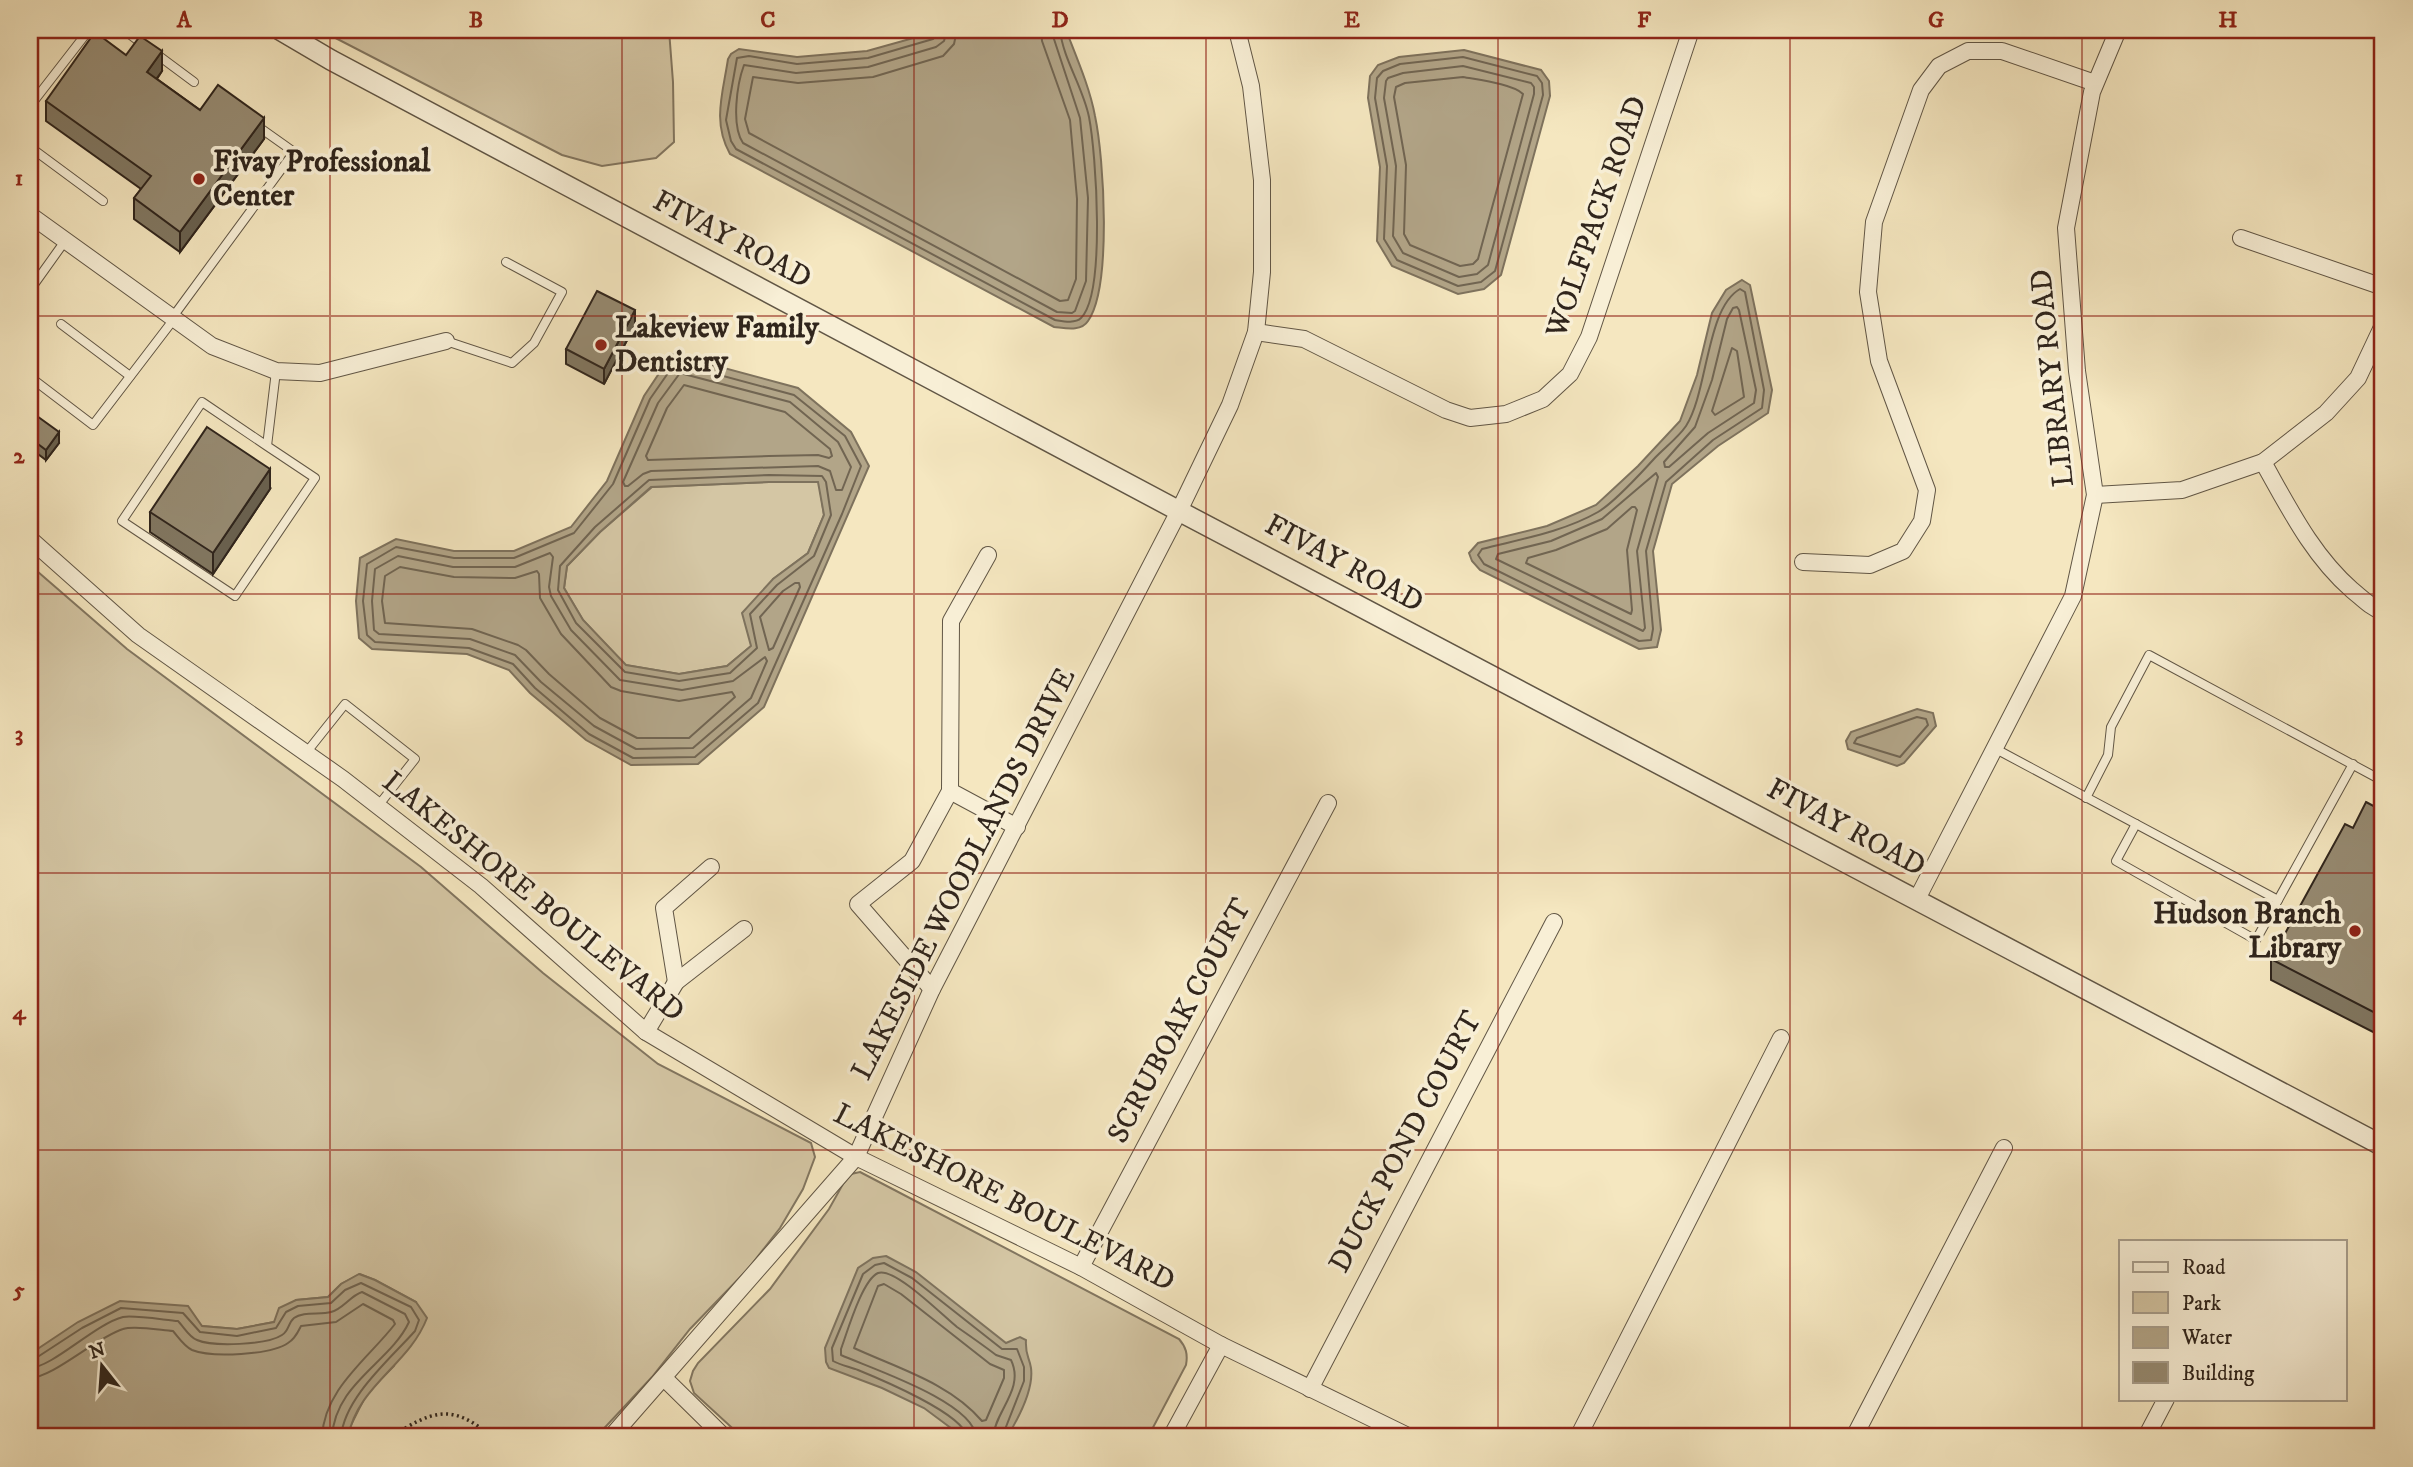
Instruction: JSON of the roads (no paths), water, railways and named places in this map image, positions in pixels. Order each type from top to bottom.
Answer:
[{"type":"street","name":"FIVAY ROAD","points":[[280,30],[331,60],[1179,511],[2383,1146]]},
{"type":"street","name":"LAKESIDE WOODLANDS DRIVE","points":[[611,1437],[856,1157],[932,989],[1179,511],[1230,405],[1256,332],[1262,272],[1262,180],[1251,86],[1237,30]]},
{"type":"street","name":"WOLFPACK ROAD","points":[[1256,332],[1304,339],[1446,410],[1470,418],[1506,414],[1543,399],[1570,374],[1589,337],[1691,30]]},
{"type":"street","name":"LIBRARY ROAD","points":[[1917,899],[2073,596],[2095,495],[2077,371],[2066,228],[2092,92],[2118,30]]},
{"type":"street","points":[[1803,562],[1870,565],[1903,551],[1922,522],[1927,490],[1879,361],[1868,292],[1874,222],[1921,90],[1939,66],[1968,51],[2002,51],[2095,83]]},
{"type":"street","points":[[30,215],[212,346],[276,371],[320,373],[446,341]]},
{"type":"street","points":[[2241,238],[2383,287]]},
{"type":"street","points":[[2095,495],[2182,491],[2263,462],[2326,414],[2358,378],[2383,325]]},
{"type":"street","points":[[2263,462],[2302,532],[2337,576],[2372,608],[2383,612]]},
{"type":"street","name":"LAKESHORE BOULEVARD","points":[[30,539],[138,635],[306,753],[481,886],[646,1032],[856,1157],[1081,1267],[1221,1345],[1410,1437]]},
{"type":"street","points":[[932,989],[858,904],[912,861],[950,790],[951,621],[988,555]]},
{"type":"street","points":[[950,790],[1017,827]]},
{"type":"street","name":"SCRUBOAK COURT","points":[[1081,1267],[1328,803]]},
{"type":"street","points":[[676,982],[664,908],[712,867]]},
{"type":"street","name":"DUCK POND COURT","points":[[1310,1388],[1554,922]]},
{"type":"street","points":[[646,1032],[676,982],[744,929]]},
{"type":"street","points":[[1578,1437],[1781,1038]]},
{"type":"street","points":[[1854,1437],[2004,1149]]},
{"type":"street","points":[[1171,1437],[1221,1345]]},
{"type":"street","points":[[664,1378],[724,1437]]},
{"type":"street","points":[[2146,1437],[2165,1400]]},
{"type":"lane","points":[[30,106],[89,30]]},
{"type":"lane","points":[[124,30],[194,82]]},
{"type":"lane","points":[[30,377],[93,425],[294,152],[253,122]]},
{"type":"lane","points":[[30,147],[103,201]]},
{"type":"lane","points":[[30,290],[65,241]]},
{"type":"lane","points":[[446,341],[512,363],[534,343],[562,292],[506,262]]},
{"type":"lane","points":[[61,324],[131,376]]},
{"type":"lane","points":[[267,446],[276,371]]},
{"type":"lane","points":[[202,402],[267,446],[315,478],[235,596],[122,521],[202,402]]},
{"type":"lane","points":[[2086,798],[2108,755],[2111,727],[2149,655],[2383,780]]},
{"type":"lane","points":[[306,753],[345,704],[415,759],[378,806]]},
{"type":"lane","points":[[1994,748],[2278,900]]},
{"type":"lane","points":[[2136,824],[2116,860],[2256,940],[2353,764]]},
{"type":"water","points":[[942,30],[1066,30],[1093,105],[1103,190],[1100,281],[1096,304],[1088,321],[1081,327],[1054,327],[730,154],[721,130],[720,107],[728,59],[739,49],[797,57],[867,51]]},
{"type":"water","points":[[1464,50],[1541,70],[1549,81],[1550,96],[1501,275],[1484,289],[1458,294],[1392,266],[1377,241],[1380,167],[1368,98],[1370,76],[1378,65],[1399,57]]},
{"type":"water","points":[[1742,280],[1750,285],[1772,390],[1768,413],[1718,446],[1672,484],[1653,551],[1661,630],[1657,647],[1639,649],[1480,570],[1469,553],[1478,543],[1547,526],[1596,505],[1638,466],[1680,421],[1697,375],[1712,313],[1726,290]]},
{"type":"water","points":[[672,354],[798,388],[851,432],[869,466],[764,707],[698,764],[631,765],[586,740],[530,693],[509,670],[467,654],[372,649],[359,638],[356,601],[360,558],[396,539],[454,551],[514,551],[571,527],[607,481],[644,396]],"holes":[[[818,482],[824,515],[808,553],[773,579],[742,613],[751,646],[727,666],[679,674],[626,665],[583,620],[564,588],[567,566],[600,532],[651,487]]]},
{"type":"water","points":[[1917,709],[1933,713],[1936,726],[1904,763],[1897,766],[1848,749],[1846,741],[1851,732]]},
{"type":"water","points":[[886,1256],[916,1272],[1006,1343],[1020,1337],[1026,1340],[1031,1368],[1030,1386],[1007,1437],[963,1437],[924,1408],[882,1388],[829,1368],[825,1348],[858,1268],[873,1258]]},
{"type":"water","points":[[359,1274],[416,1302],[427,1318],[408,1349],[362,1403],[348,1437],[30,1437],[30,1354],[78,1322],[120,1301],[188,1306],[202,1326],[237,1329],[274,1322],[279,1308],[296,1300],[328,1297],[341,1284]]},
{"type":"place","name":"Fivay Professional Center","points":[[199,179]]},
{"type":"place","name":"Lakeview Family Dentistry","points":[[601,345]]},
{"type":"place","name":"Hudson Branch Library","points":[[2355,931]]}]
